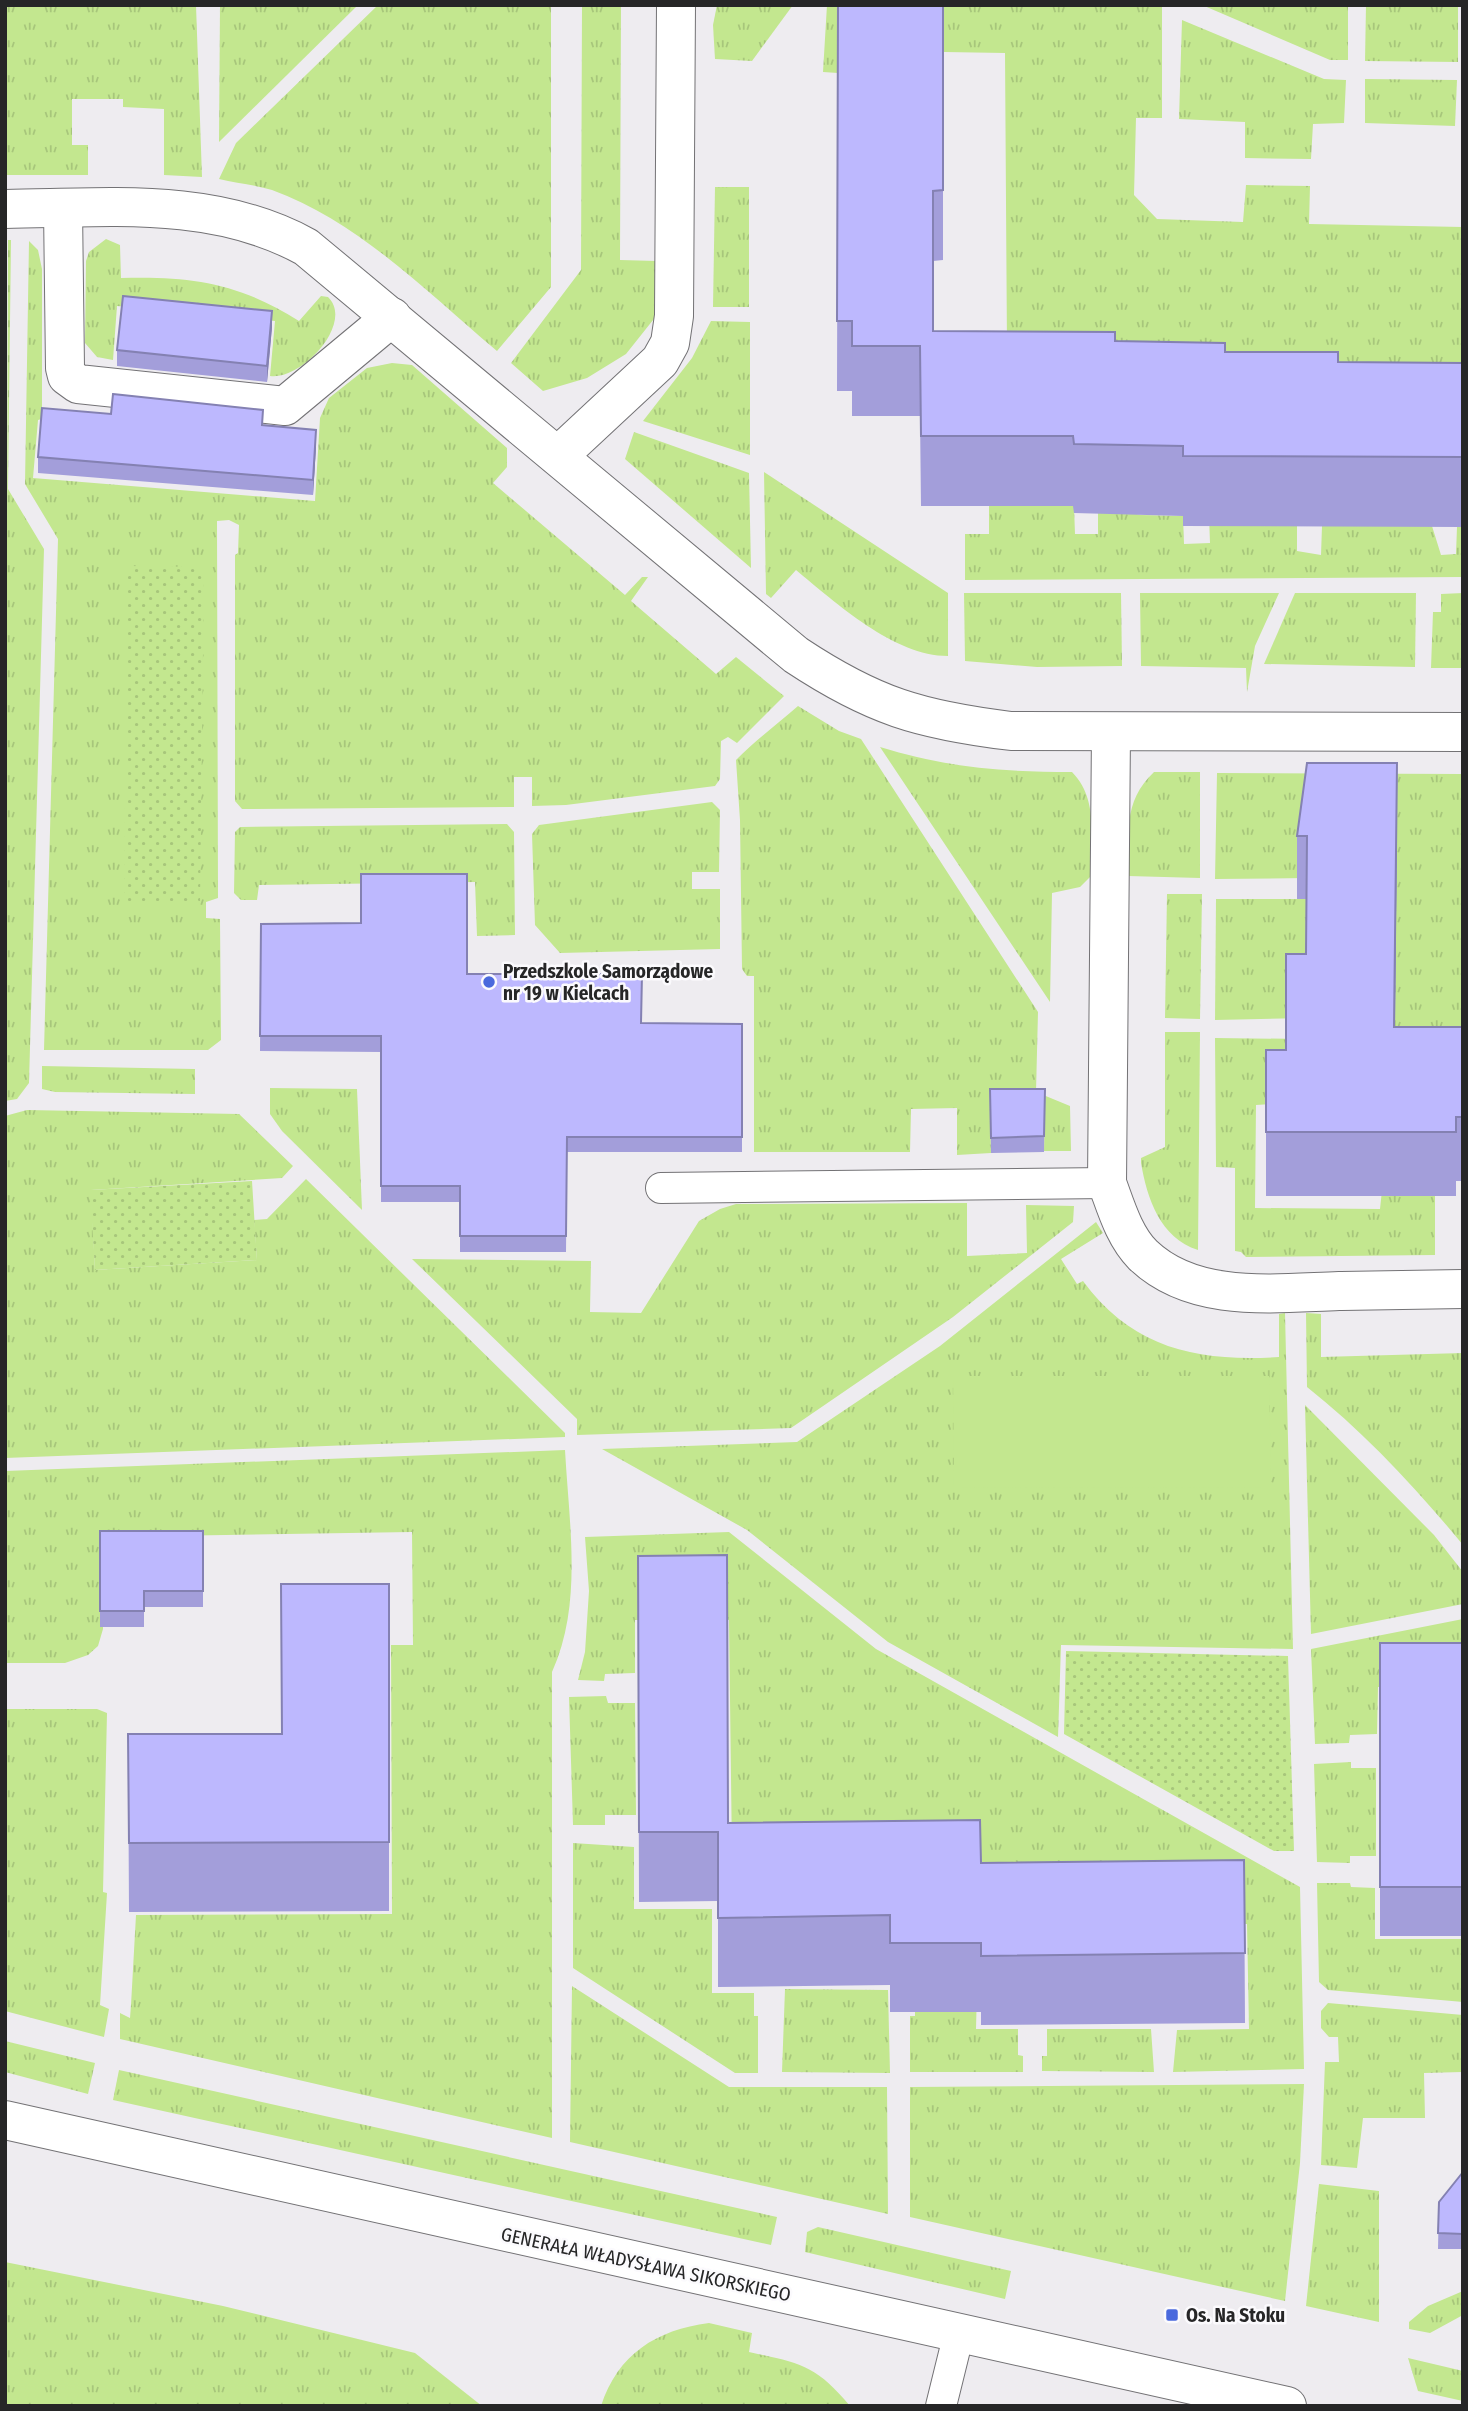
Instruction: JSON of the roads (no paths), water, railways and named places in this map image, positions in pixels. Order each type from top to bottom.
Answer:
[{"type":"street","points":[[558,456],[654,368],[670,343],[674,316],[676,5]]},
{"type":"street","points":[[63,208],[65,368],[67,376],[78,384],[285,406],[392,317]]},
{"type":"street","points":[[5,209],[201,212],[259,225],[306,247],[796,655],[869,698],[910,714],[1011,731],[1463,732]]},
{"type":"street","points":[[1111,732],[1107,1183],[1127,1233],[1142,1254],[1186,1281],[1250,1293],[1463,1289]]},
{"type":"street","name":"GENERAŁA WŁADYSŁAWA SIKORSKIEGO","points":[[5,2120],[1287,2406]]},
{"type":"lane","points":[[661,1188],[1107,1183]]},
{"type":"lane","points":[[941,2406],[959,2333]]},
{"type":"place","name":"Przedszkole Samorządowe nr 19 w Kielcach","points":[[489,982]]},
{"type":"place","name":"Os. Na Stoku","points":[[1172,2315]]}]
